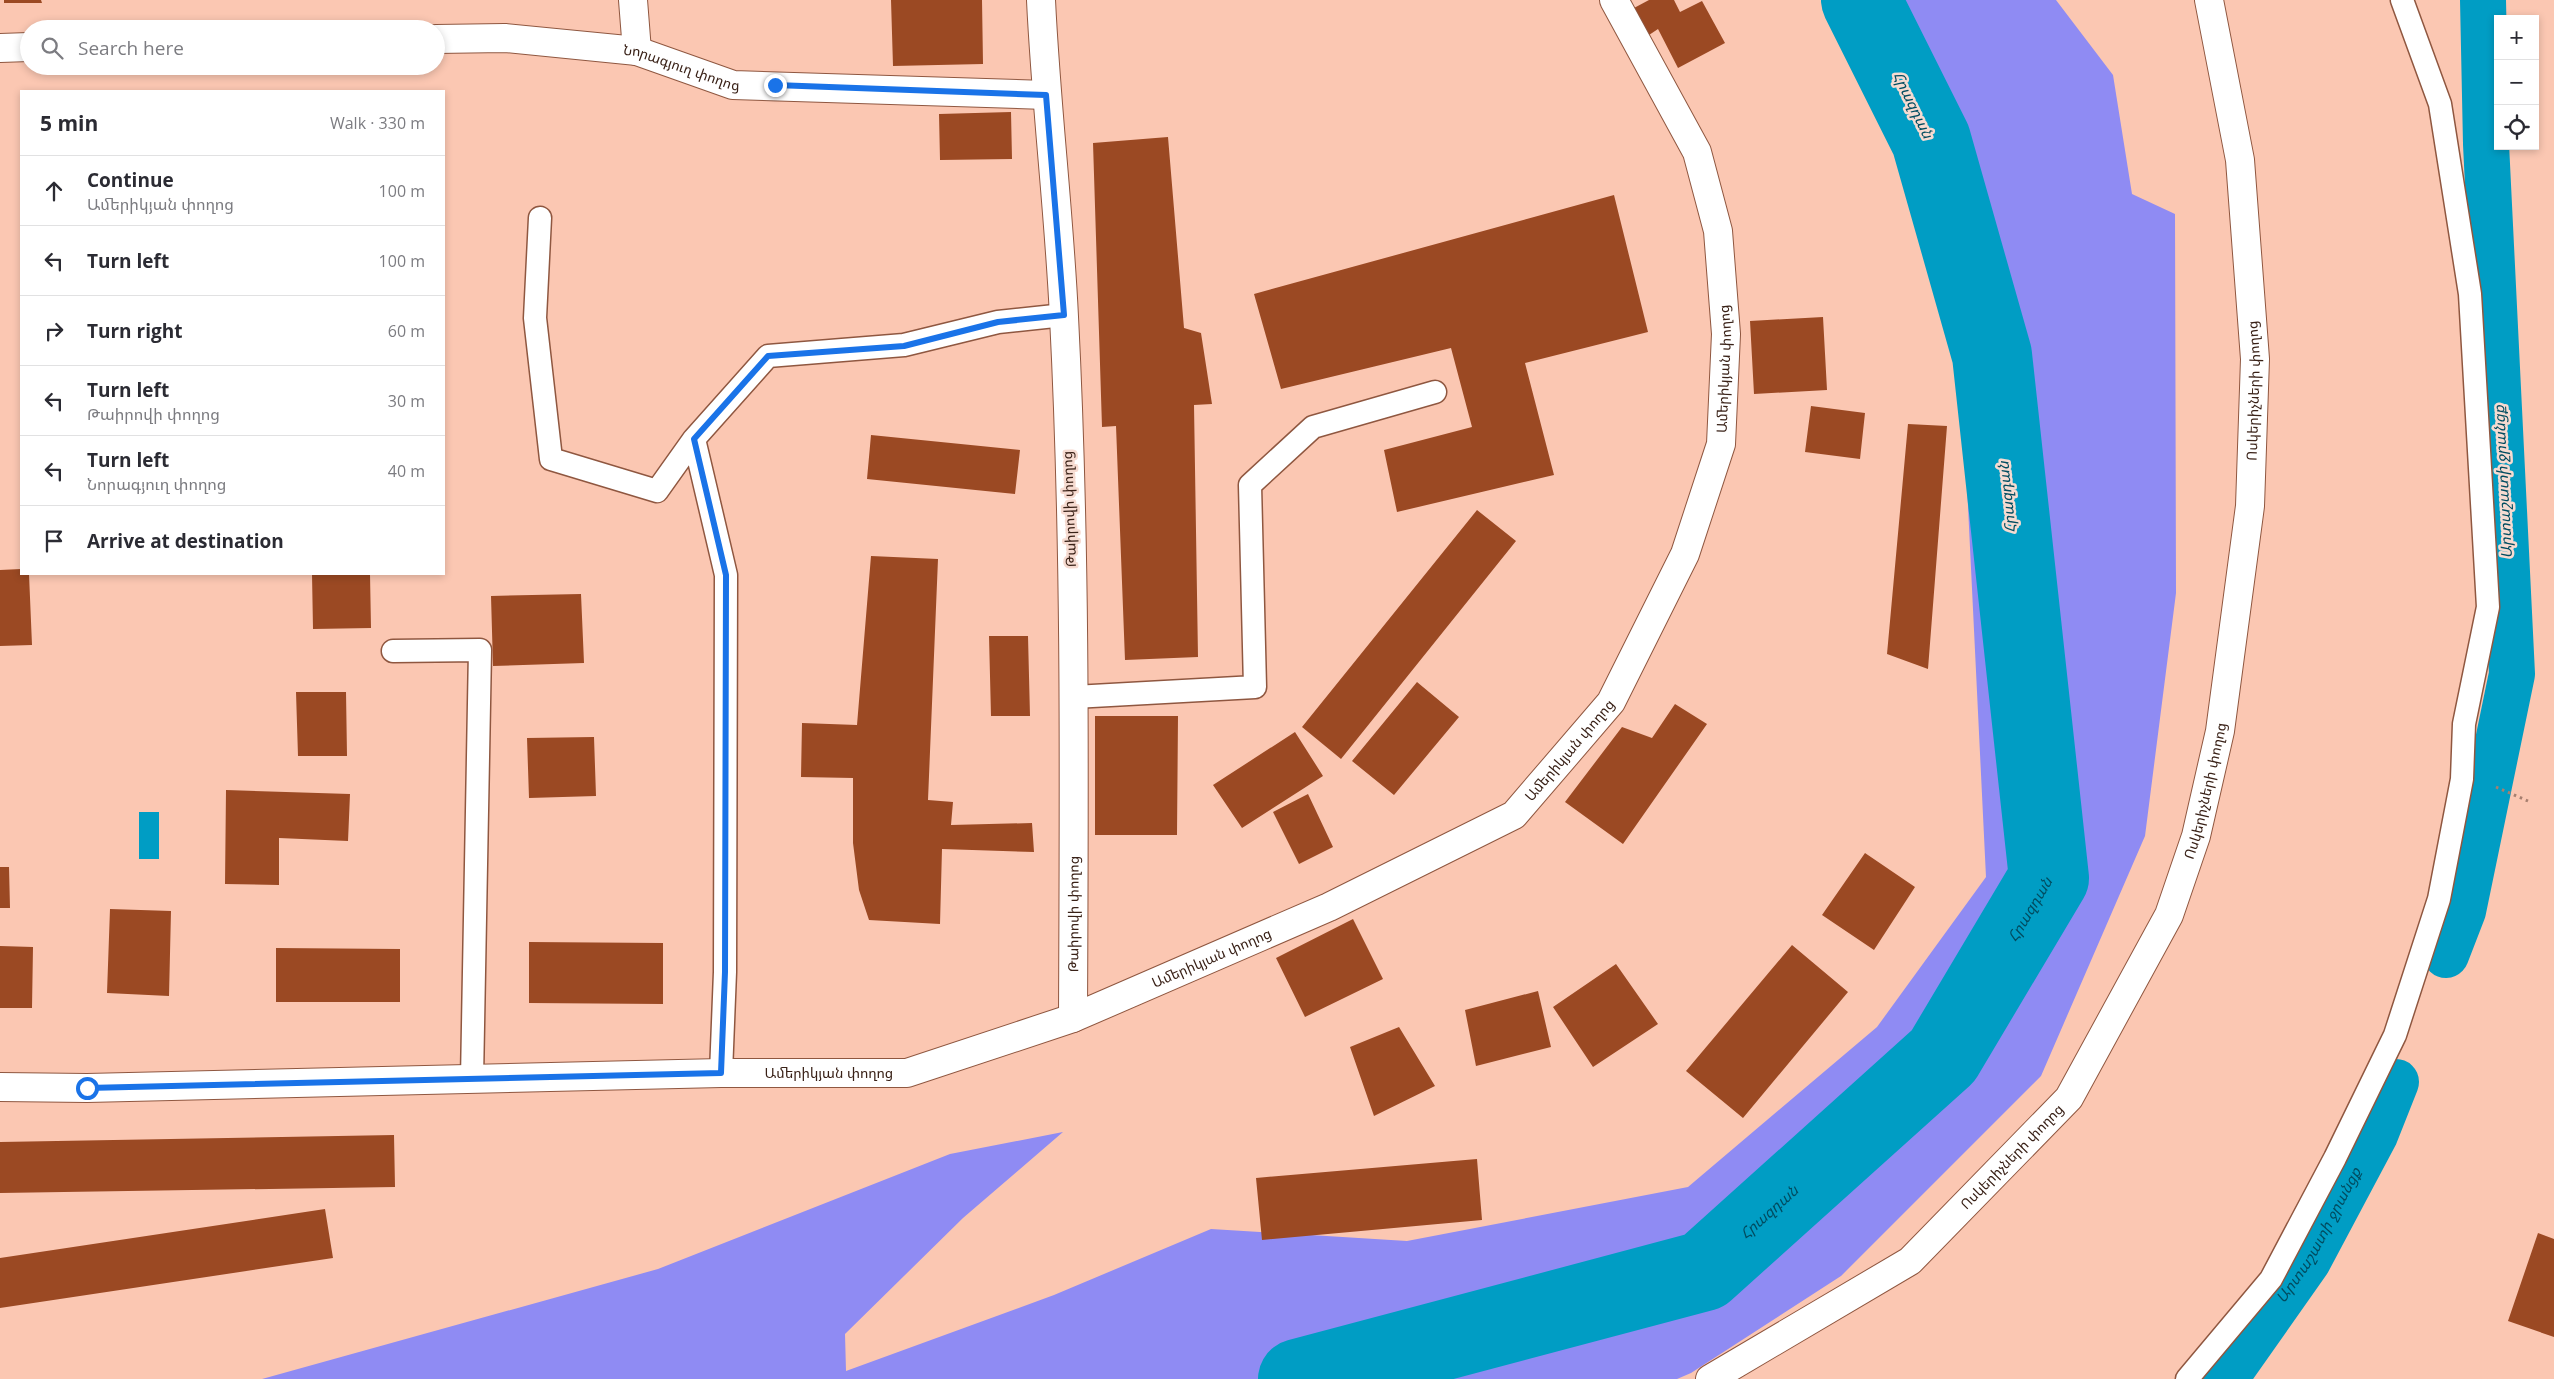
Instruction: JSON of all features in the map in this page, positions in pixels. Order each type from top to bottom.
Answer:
[{"type":"street","points":[[633,0],[637,51]]},
{"type":"street","name":"Թաիրովի փողոց","points":[[1041,0],[1046,95],[1064,315],[1074,696],[1073,1018]]},
{"type":"street","name":"Ամերիկյան փողոց","points":[[0,1086],[87,1088],[721,1073],[907,1073],[1073,1018],[1329,907],[1514,815],[1611,702],[1686,554],[1721,444],[1726,334],[1718,231],[1697,152],[1614,0]]},
{"type":"street","name":"Ոսկերիչների փողոց","points":[[1710,1379],[1910,1261],[2069,1098],[2169,915],[2196,836],[2220,731],[2250,506],[2255,359],[2240,160],[2209,0]]},
{"type":"street","name":"Նորագյուղ փողոց","points":[[445,39],[505,38],[637,51],[733,85],[1046,95]]},
{"type":"street","points":[[0,48],[20,47]]},
{"type":"lane","points":[[2187,1379],[2271,1279],[2335,1158],[2395,1035],[2439,899],[2462,779],[2464,724],[2488,607],[2470,294],[2440,104],[2402,0]]},
{"type":"lane","points":[[540,218],[535,318],[551,459],[657,492],[694,439],[768,356],[904,346],[998,322],[1064,315]]},
{"type":"lane","points":[[1074,696],[1254,687],[1250,485],[1313,428],[1435,392]]},
{"type":"lane","points":[[694,439],[726,575],[725,972],[721,1073]]},
{"type":"lane","points":[[393,651],[480,650],[472,1079]]},
{"type":"shaded area","points":[[1836,0],[2056,0],[2113,75],[2132,194],[2175,214],[2176,593],[2145,836],[2041,1076],[1841,1276],[1691,1373],[1677,1379],[262,1379],[658,1269],[950,1154],[1063,1132],[963,1218],[845,1334],[846,1371],[1054,1295],[1211,1229],[1407,1241],[1688,1187],[1877,1027],[1986,877],[1964,424],[1916,149]]},
{"type":"water","points":[[139,812],[159,812],[159,859],[139,859]]},
{"type":"building","points":[[4,0],[41,0],[42,3],[4,3]]},
{"type":"building","points":[[891,0],[982,0],[983,64],[893,66]]},
{"type":"building","points":[[1649,0],[1674,0],[1680,12],[1702,1],[1725,43],[1678,68],[1658,29],[1649,35],[1634,8]]},
{"type":"building","points":[[1011,112],[1012,159],[940,160],[939,114]]},
{"type":"building","points":[[1168,137],[1184,328],[1201,333],[1212,404],[1194,405],[1198,657],[1125,660],[1116,426],[1102,427],[1093,143]]},
{"type":"building","points":[[1614,195],[1648,332],[1525,363],[1554,475],[1397,512],[1384,450],[1472,427],[1451,348],[1281,389],[1254,294]]},
{"type":"building","points":[[1823,317],[1827,390],[1754,394],[1750,321]]},
{"type":"building","points":[[1811,406],[1865,413],[1860,459],[1805,452]]},
{"type":"building","points":[[1908,424],[1947,426],[1928,669],[1887,654]]},
{"type":"building","points":[[871,435],[1020,450],[1015,494],[867,479]]},
{"type":"building","points":[[1477,510],[1516,541],[1341,759],[1302,727]]},
{"type":"building","points":[[871,556],[938,559],[928,800],[953,802],[951,825],[1032,823],[1034,852],[942,849],[940,924],[869,920],[859,890],[853,843],[853,778],[801,777],[802,723],[857,725]]},
{"type":"building","points":[[20,569],[20,575],[29,575],[32,645],[0,646],[0,570]]},
{"type":"building","points":[[312,575],[370,575],[371,628],[313,629]]},
{"type":"building","points":[[581,594],[584,663],[493,666],[491,596]]},
{"type":"building","points":[[989,636],[1028,636],[1030,716],[991,716]]},
{"type":"building","points":[[1417,682],[1459,717],[1394,795],[1352,761]]},
{"type":"building","points":[[296,692],[346,692],[347,756],[298,756]]},
{"type":"building","points":[[1675,704],[1707,724],[1623,844],[1565,802],[1622,727],[1652,738]]},
{"type":"building","points":[[1095,716],[1178,716],[1177,835],[1095,835]]},
{"type":"building","points":[[1295,732],[1323,776],[1242,828],[1213,785]]},
{"type":"building","points":[[594,737],[596,796],[529,798],[527,738]]},
{"type":"building","points":[[226,790],[350,794],[348,841],[279,838],[279,885],[225,884]]},
{"type":"building","points":[[1308,794],[1333,847],[1299,864],[1273,812]]},
{"type":"building","points":[[1865,853],[1915,887],[1874,950],[1822,915]]},
{"type":"building","points":[[0,867],[9,867],[10,908],[0,908]]},
{"type":"building","points":[[110,909],[171,911],[169,996],[107,993]]},
{"type":"building","points":[[1353,919],[1383,979],[1305,1017],[1276,958]]},
{"type":"building","points":[[529,942],[663,943],[663,1004],[529,1003]]},
{"type":"building","points":[[1792,945],[1848,992],[1743,1118],[1686,1071]]},
{"type":"building","points":[[0,946],[33,947],[32,1008],[0,1008]]},
{"type":"building","points":[[276,948],[400,949],[400,1002],[276,1002]]},
{"type":"building","points":[[1616,964],[1658,1024],[1593,1067],[1553,1007]]},
{"type":"building","points":[[1538,991],[1551,1047],[1476,1066],[1465,1010]]},
{"type":"building","points":[[1399,1027],[1435,1086],[1374,1116],[1350,1047]]},
{"type":"building","points":[[394,1135],[395,1187],[0,1193],[0,1142]]},
{"type":"building","points":[[1477,1159],[1482,1220],[1262,1240],[1256,1178]]},
{"type":"building","points":[[325,1209],[333,1258],[0,1308],[0,1258]]},
{"type":"building","points":[[2538,1233],[2554,1239],[2554,1337],[2508,1321]]},
{"type":"waterway","name":"Հրազդան","points":[[1298,1379],[1704,1271],[1943,1056],[2049,878],[1992,355],[1931,140],[1861,0]]},
{"type":"waterway","name":"Արտաշատի ջրանցք","points":[[2446,955],[2463,911],[2512,674],[2486,144],[2483,0]]},
{"type":"waterway","name":"Արտաշատի ջրանցք","points":[[2225,1379],[2308,1261],[2375,1135],[2396,1082]]},
{"type":"route","points":[[87,1088],[721,1073],[725,972],[726,575],[694,439],[768,356],[904,346],[998,322],[1064,315],[1046,95],[775,85]]}]
